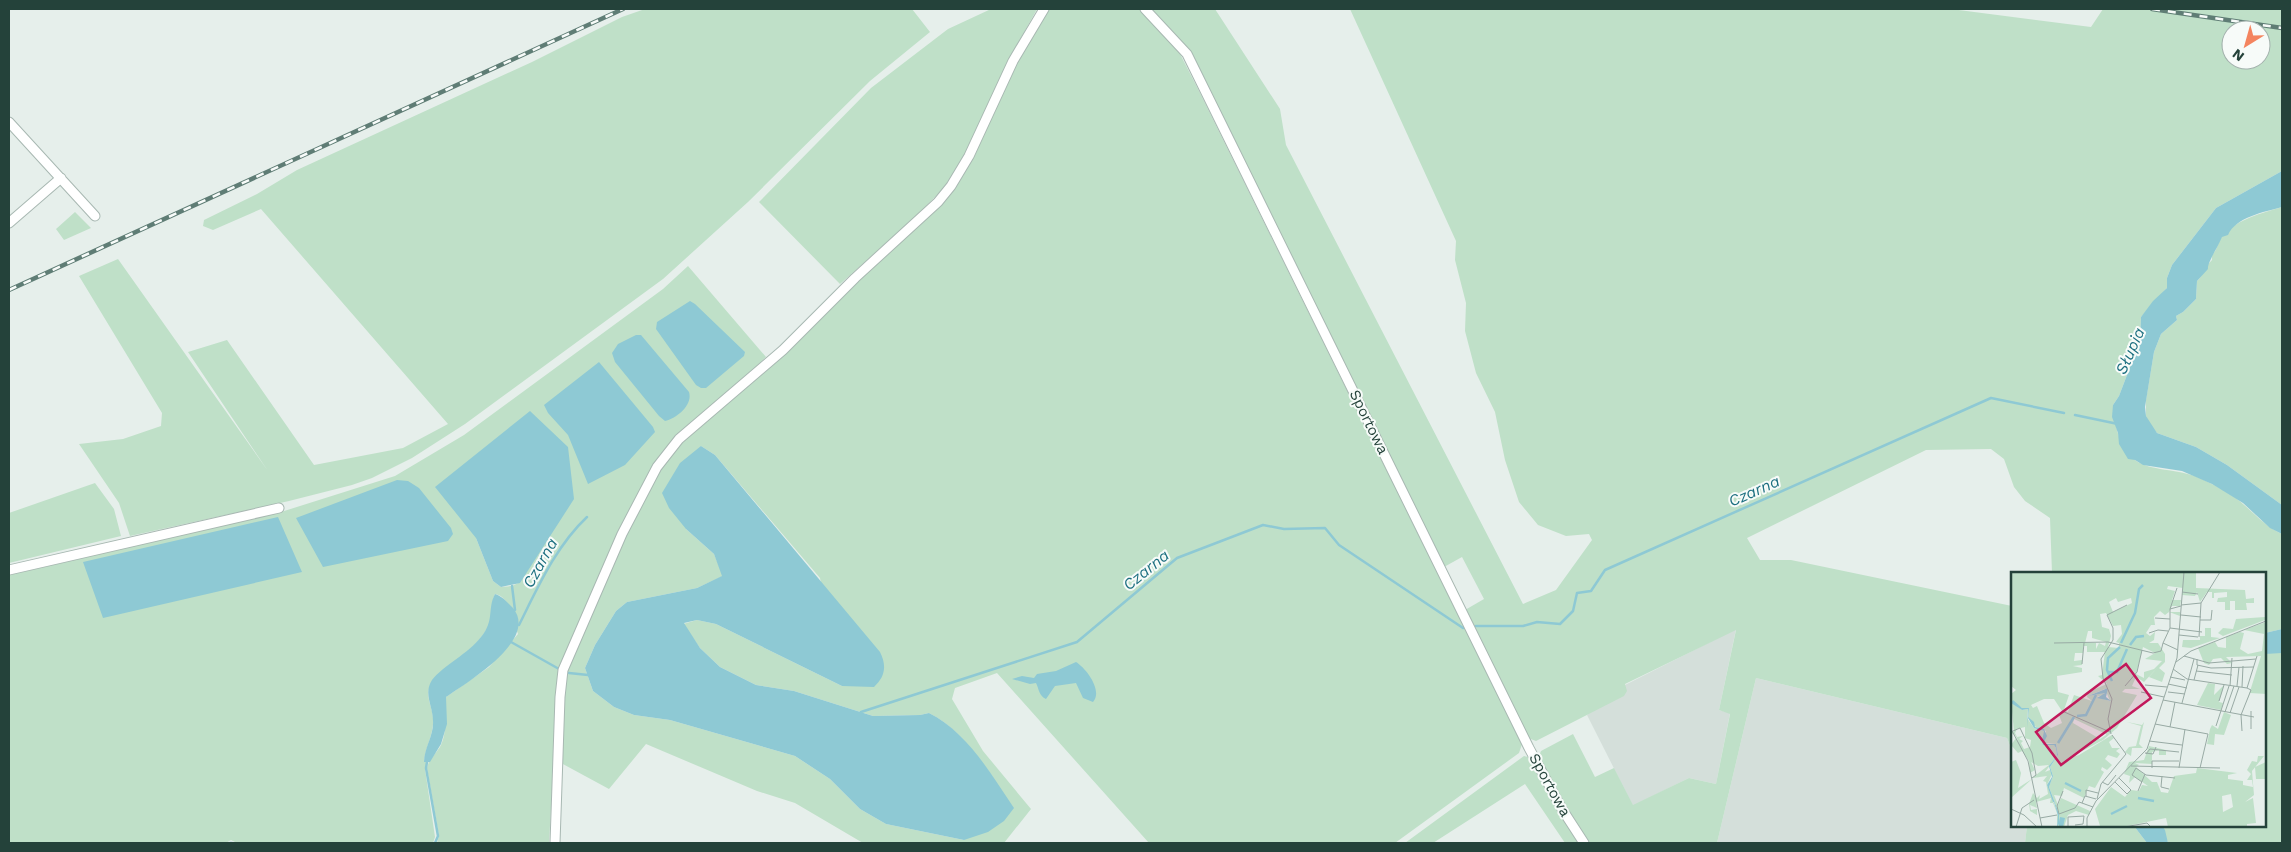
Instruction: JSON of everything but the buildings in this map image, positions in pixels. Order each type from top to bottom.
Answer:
[{"type":"street","points":[[554,843],[560,698],[563,670],[622,534],[657,467],[679,439],[783,350],[855,278],[938,202],[951,186],[969,156],[1013,61],[1044,9]]},
{"type":"street","name":"Sportowa","points":[[1145,9],[1187,54],[1529,748],[1562,809],[1584,843]]},
{"type":"street","points":[[9,122],[95,216]]},
{"type":"street","points":[[9,223],[60,178]]},
{"type":"street","points":[[9,570],[279,508]]},
{"type":"shaded area","points":[[1736,629],[1719,710],[1730,713],[1716,784],[1689,778],[1633,806],[1587,715],[1625,685]]},
{"type":"shaded area","points":[[1756,678],[2007,738],[2011,748],[2011,827],[2027,827],[2025,843],[1717,843]]},
{"type":"green space","points":[[645,9],[912,9],[930,32],[870,81],[748,202],[663,279],[465,424],[412,458],[372,478],[352,485],[130,536],[119,503],[79,444],[123,439],[161,426],[162,413],[79,276],[118,259],[268,471],[188,352],[227,340],[314,465],[403,448],[448,424],[261,209],[213,230],[203,226],[204,220],[257,194],[297,170],[532,62],[622,17]]},
{"type":"green space","points":[[991,9],[1037,9],[1017,45],[962,161],[942,190],[912,220],[840,284],[759,202],[871,88],[948,29]]},
{"type":"green space","points":[[1046,9],[1139,9],[1179,52],[1522,744],[1519,753],[1395,843],[1149,843],[997,673],[955,688],[952,699],[983,751],[1031,809],[1004,843],[863,843],[795,803],[757,791],[646,744],[609,789],[561,763],[556,720],[549,843],[437,843],[439,836],[427,768],[443,739],[446,697],[489,667],[518,634],[508,605],[505,600],[495,594],[489,625],[484,633],[465,654],[435,678],[429,690],[428,695],[433,724],[424,760],[427,762],[425,769],[435,837],[433,843],[237,843],[231,840],[226,843],[9,843],[9,575],[281,512],[395,476],[464,435],[663,289],[688,266],[766,357],[679,434],[655,463],[673,449],[949,194],[975,155],[1017,60]],"holes":[[[701,446],[715,455],[820,578],[842,686],[716,624],[697,620],[683,624],[700,648],[720,667],[756,685],[794,691],[873,716],[920,715],[929,713],[939,719],[965,741],[993,777],[964,840],[886,824],[860,809],[830,779],[795,756],[670,720],[634,715],[614,707],[593,691],[585,668],[595,645],[616,611],[627,602],[697,588],[723,576],[714,554],[686,529]],[[476,538],[520,582],[512,586],[501,587],[493,581]]]},
{"type":"green space","points":[[1145,9],[1215,9],[1280,109],[1286,145],[1523,604],[1556,590],[1592,540],[1589,534],[1566,536],[1538,525],[1519,502],[1505,460],[1495,412],[1476,373],[1465,331],[1466,303],[1455,260],[1456,241],[1350,9],[1951,9],[2091,27],[2103,9],[2282,9],[2282,171],[2216,208],[2172,265],[2167,278],[2167,288],[2141,317],[2140,341],[2119,396],[2113,405],[2118,435],[2124,448],[2135,460],[2148,466],[2190,474],[2208,482],[2239,500],[2266,524],[2282,534],[2282,629],[2266,633],[2266,572],[2052,572],[2050,518],[2025,501],[2014,487],[2004,459],[1991,449],[1926,450],[1747,538],[1760,560],[1791,560],[2011,606],[2011,748],[2007,738],[1756,678],[1717,843],[1590,843],[1559,795],[1539,756],[1541,751],[1573,734],[1595,777],[1614,768],[1633,805],[1689,778],[1716,784],[1730,714],[1719,710],[1736,630],[1625,684],[1627,691],[1624,696],[1536,741],[1528,738],[1465,610],[1484,599],[1462,557],[1444,567],[1187,54]]},
{"type":"green space","points":[[2282,207],[2282,505],[2227,465],[2196,447],[2157,433],[2149,424],[2146,416],[2146,400],[2154,352],[2161,334],[2177,320],[2176,316],[2196,299],[2197,281],[2212,260],[2212,255],[2221,237],[2229,229],[2243,221],[2258,214]]},
{"type":"green space","points":[[75,212],[91,228],[64,240],[56,229]]},
{"type":"green space","points":[[95,483],[114,509],[121,536],[9,563],[9,513]]},
{"type":"green space","points":[[2282,653],[2282,843],[2168,843],[2162,827],[2266,827],[2266,654]]},
{"type":"green space","points":[[1524,756],[1528,757],[1580,843],[1565,843],[1525,784],[1433,843],[1405,843]]},
{"type":"green space","points":[[2027,827],[2135,827],[2147,843],[2025,843]]},
{"type":"water","points":[[2282,171],[2282,207],[2259,213],[2244,220],[2237,224],[2228,235],[2222,237],[2208,269],[2197,281],[2196,299],[2176,316],[2177,320],[2161,334],[2154,352],[2145,407],[2146,416],[2157,433],[2196,447],[2227,465],[2282,505],[2282,534],[2270,528],[2243,503],[2212,484],[2182,471],[2143,465],[2135,460],[2128,459],[2119,444],[2118,433],[2112,417],[2113,405],[2119,396],[2140,341],[2141,317],[2153,301],[2167,288],[2167,278],[2172,265],[2216,208]]},
{"type":"water","points":[[690,301],[745,352],[744,356],[706,388],[696,385],[656,329],[657,322]]},
{"type":"water","points":[[636,335],[641,335],[689,392],[689,402],[683,410],[665,421],[615,362],[612,353],[618,344]]},
{"type":"water","points":[[599,362],[653,427],[655,432],[625,465],[588,484],[568,435],[548,413],[544,405]]},
{"type":"water","points":[[530,411],[568,447],[574,499],[520,583],[501,587],[493,581],[476,538],[435,487]]},
{"type":"water","points":[[701,446],[715,455],[880,652],[884,662],[884,671],[881,679],[874,687],[842,686],[716,624],[697,620],[684,623],[700,648],[720,667],[756,685],[794,691],[873,716],[920,715],[929,713],[943,721],[967,742],[987,768],[1014,808],[1004,821],[988,832],[964,840],[886,824],[860,809],[830,779],[795,756],[670,720],[634,715],[614,707],[593,691],[585,668],[595,645],[616,611],[627,602],[697,588],[722,576],[714,554],[686,529],[669,508],[662,493],[680,463]]},
{"type":"water","points":[[397,480],[408,481],[419,488],[451,528],[453,534],[448,541],[323,567],[296,518]]},
{"type":"water","points":[[278,517],[302,572],[103,618],[83,562]]},
{"type":"water","name":"Czarna","points":[[495,594],[513,608],[518,620],[516,633],[509,646],[497,659],[446,697],[447,724],[441,744],[430,762],[424,762],[433,726],[433,716],[428,695],[429,685],[443,669],[470,649],[481,637],[488,625]]},
{"type":"water","points":[[2282,629],[2282,653],[2266,654],[2266,633]]},
{"type":"water","points":[[1076,662],[1089,675],[1095,686],[1096,697],[1093,702],[1083,698],[1076,683],[1055,686],[1046,699],[1041,694],[1036,683],[1030,684],[1012,679],[1022,676],[1034,678],[1037,674],[1056,671]]},
{"type":"water","points":[[2135,827],[2163,827],[2168,843],[2147,843]]},
{"type":"waterway","name":"Czarna","points":[[1476,626],[1523,626],[1537,622],[1560,624],[1573,611],[1577,593],[1591,591],[1605,570],[1991,398],[2064,413]]},
{"type":"waterway","name":"Czarna","points":[[2075,415],[2118,424]]},
{"type":"waterway","name":"Czarna","points":[[519,625],[557,554],[576,528],[587,517]]},
{"type":"waterway","name":"Czarna","points":[[861,712],[1077,642],[1177,558],[1263,525],[1284,529],[1325,528],[1339,545],[1463,628]]},
{"type":"waterway","points":[[512,586],[515,610]]},
{"type":"waterway","name":"Czarna","points":[[511,642],[559,669]]},
{"type":"waterway","name":"Czarna","points":[[569,673],[588,675]]},
{"type":"waterway","name":"Czarna","points":[[427,762],[426,768],[438,836],[435,843]]},
{"type":"railway","points":[[9,290],[623,9]]},
{"type":"railway","points":[[2152,9],[2282,28]]},
{"type":"water label","name":"Słupia","points":[[2130,351]]}]
